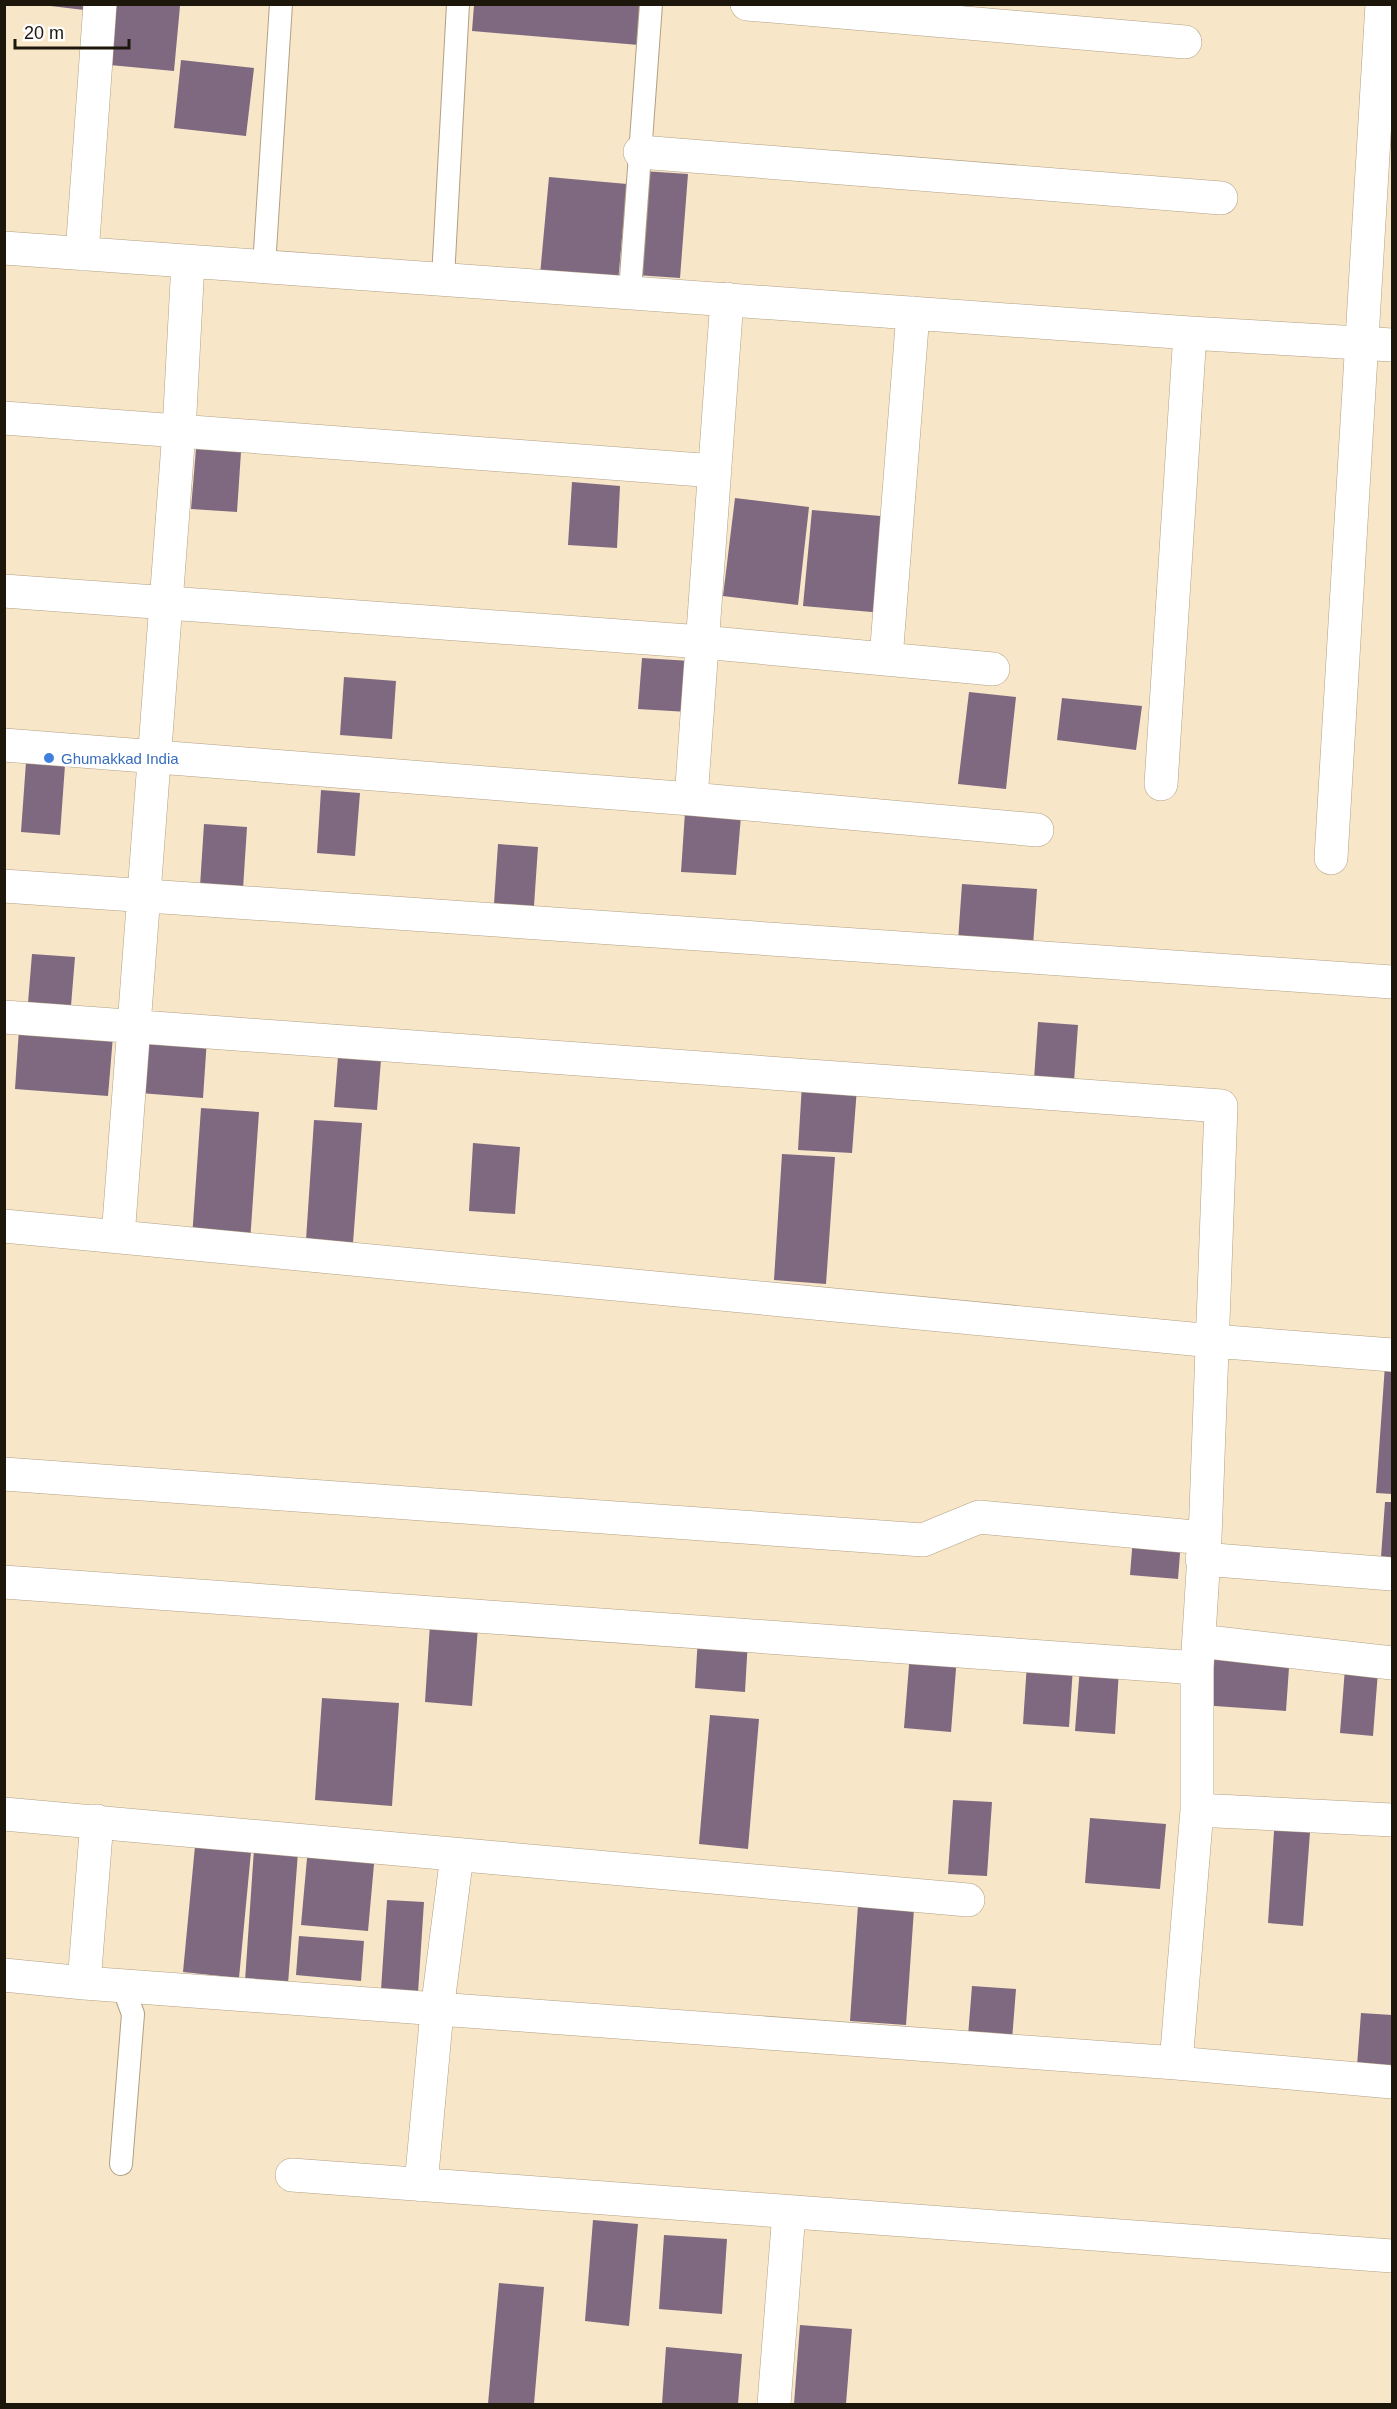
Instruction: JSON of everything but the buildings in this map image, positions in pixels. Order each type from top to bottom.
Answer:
[{"type":"street","points":[[82,254],[100,4]]},
{"type":"street","points":[[747,4],[1007,15],[1185,42]]},
{"type":"street","points":[[1331,858],[1377,345],[1382,4]]},
{"type":"street","points":[[640,152],[1221,198]]},
{"type":"street","points":[[4,248],[1377,345]]},
{"type":"street","points":[[118,1237],[179,431],[188,262]]},
{"type":"street","points":[[691,799],[727,299]]},
{"type":"street","points":[[886,658],[913,313]]},
{"type":"street","points":[[1161,784],[1190,333]]},
{"type":"street","points":[[4,418],[714,471]]},
{"type":"street","points":[[4,591],[702,642],[993,669]]},
{"type":"street","points":[[4,745],[691,799],[1038,830]]},
{"type":"street","points":[[4,885],[1392,982]]},
{"type":"street","points":[[4,1017],[1221,1106],[1213,1341],[1198,1654],[1197,1810],[1176,2064]]},
{"type":"street","points":[[4,1226],[1213,1341],[1392,1355]]},
{"type":"street","points":[[4,1474],[923,1540],[979,1517],[1392,1574]]},
{"type":"street","points":[[4,1582],[1198,1654],[1392,1663]]},
{"type":"street","points":[[1197,1810],[1392,1820]]},
{"type":"street","points":[[4,1814],[968,1900]]},
{"type":"street","points":[[84,1983],[97,1821]]},
{"type":"street","points":[[421,2185],[437,2011],[457,1854]]},
{"type":"street","points":[[4,1975],[123,1987],[1176,2064],[1392,2082]]},
{"type":"street","points":[[292,2175],[1392,2256]]},
{"type":"street","points":[[774,2404],[789,2212]]},
{"type":"lane","points":[[264,266],[281,4]]},
{"type":"lane","points":[[443,278],[458,4]]},
{"type":"lane","points":[[630,291],[651,4]]},
{"type":"lane","points":[[121,2164],[133,2014],[123,1987]]},
{"type":"place","name":"Ghumakkad India","points":[[49,758]]}]
